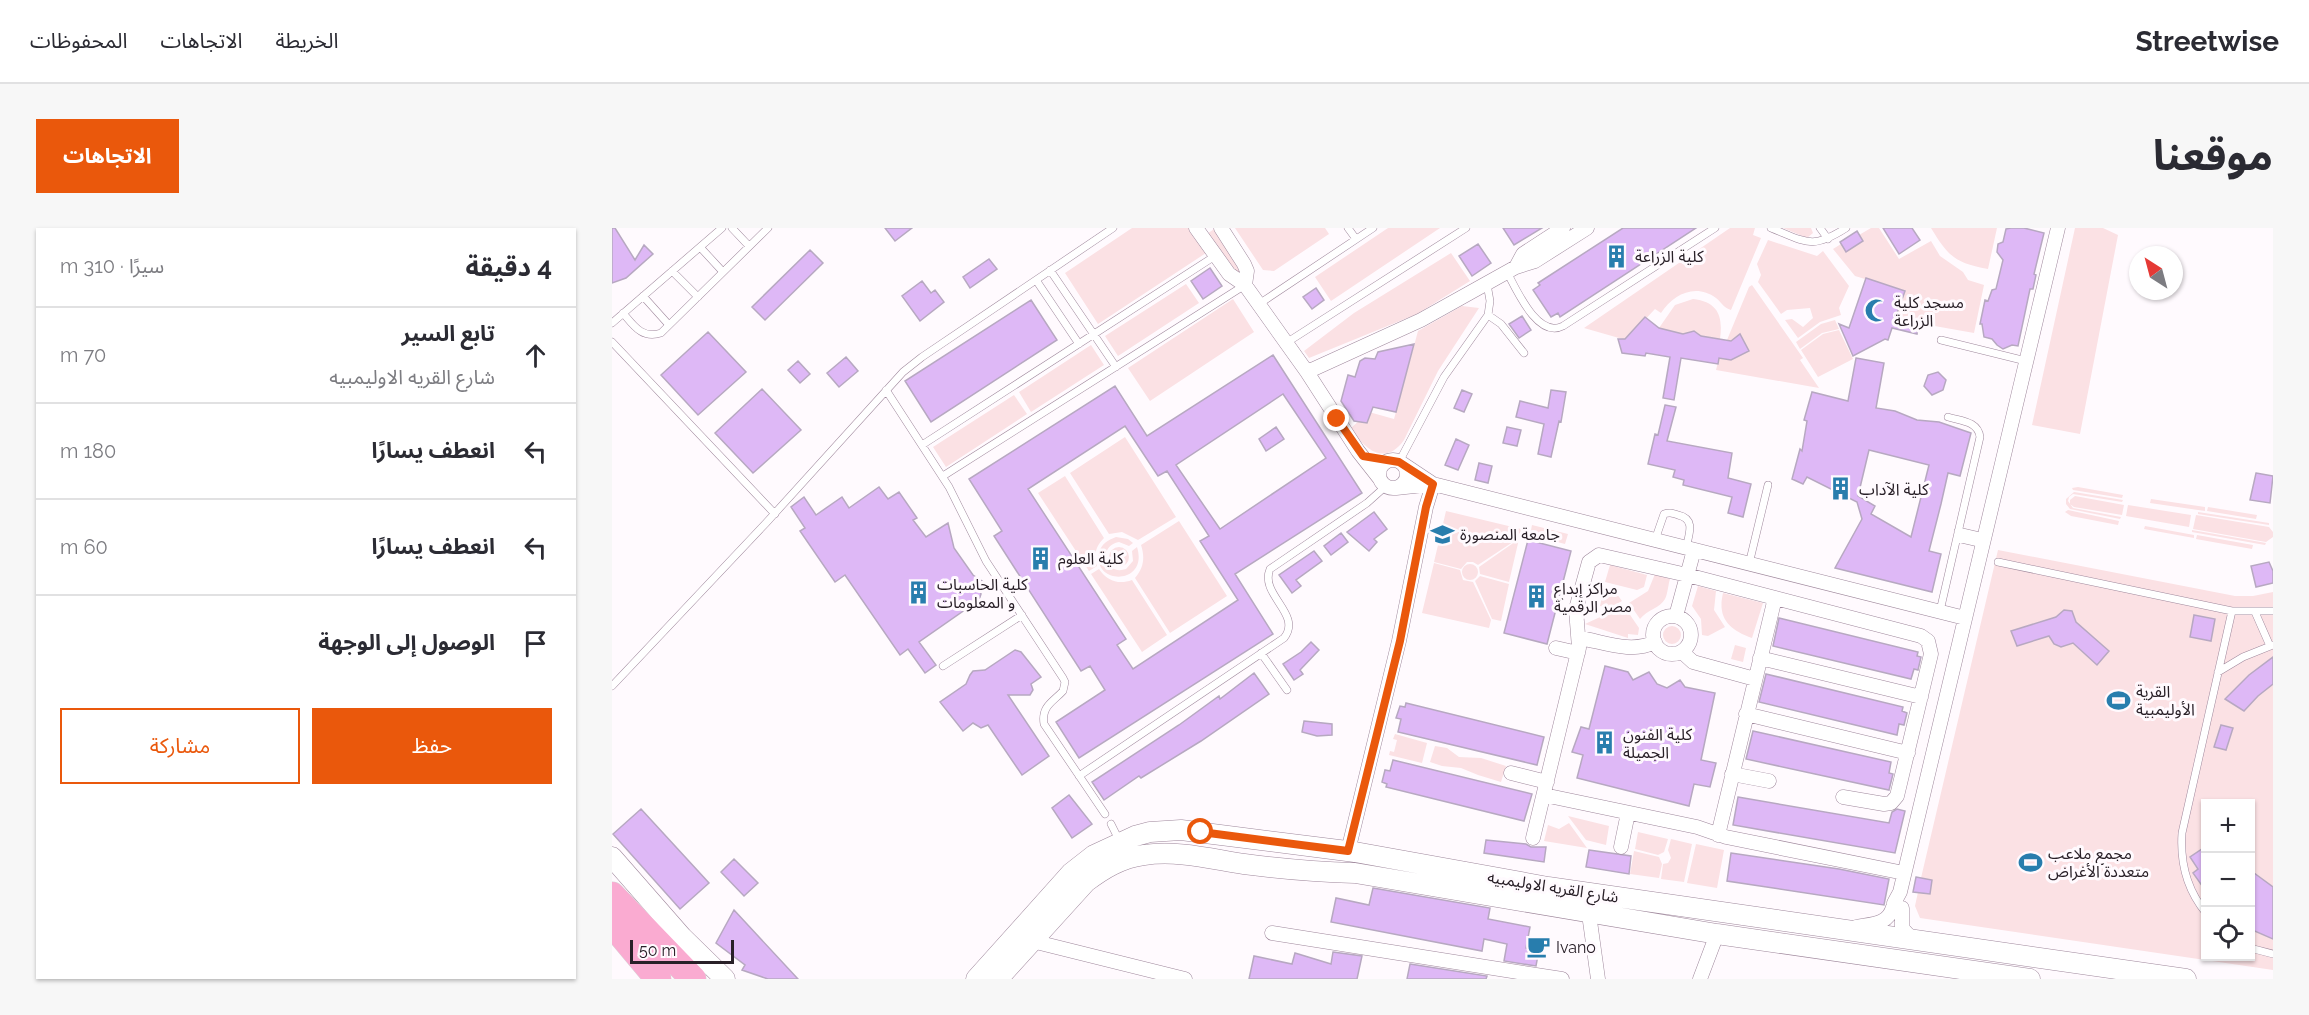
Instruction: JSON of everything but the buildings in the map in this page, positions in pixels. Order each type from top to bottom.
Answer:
[{"type":"highway","points":[[612,895],[693,979]]},
{"type":"highway","points":[[612,924],[658,979]]},
{"type":"main road","name":"شارع القريه الاوليمبيه","points":[[976,979],[1071,873],[1094,855],[1115,832],[1168,830],[1201,832],[1348,851],[1547,897],[1590,914],[2030,979]]},
{"type":"main road","points":[[1168,830],[1169,853]]},
{"type":"main road","name":"شارع القريه الاوليمبيه","points":[[998,979],[1086,882],[1103,869],[1122,860],[1142,855],[1169,853],[1298,872],[1355,873],[1839,930],[2186,979]]},
{"type":"main road","points":[[612,857],[682,937],[725,979]]},
{"type":"street","points":[[1221,228],[1244,264],[1245,285]]},
{"type":"street","points":[[1512,270],[1523,255],[1563,228]]},
{"type":"street","points":[[1306,372],[1413,324],[1512,270],[1535,261],[1587,228]]},
{"type":"street","points":[[1913,940],[1902,928],[1898,903],[1904,873],[2058,228]]},
{"type":"street","points":[[1199,229],[1215,256],[1233,279],[1245,285],[1363,456],[1387,484],[1403,484],[1407,476],[1397,462]]},
{"type":"street","points":[[1363,456],[1397,462],[1433,484]]},
{"type":"street","points":[[1387,484],[1382,466],[1397,462]]},
{"type":"street","points":[[1387,484],[1433,484],[1965,618]]},
{"type":"street","points":[[1348,851],[1400,641],[1426,507],[1433,484]]},
{"type":"street","points":[[1676,615],[1687,575],[1690,549]]},
{"type":"street","points":[[1533,838],[1578,653],[1580,638],[1576,624],[1576,609],[1587,566],[1595,557],[1603,556],[1687,575],[1925,638],[1932,650],[1897,796],[1893,801],[1884,804],[1843,797]]},
{"type":"street","points":[[1718,835],[1775,598]]},
{"type":"street","points":[[1676,615],[1686,620],[1691,629],[1689,644],[1682,652],[1666,653],[1654,642],[1653,632],[1657,622],[1666,616],[1676,615]]},
{"type":"street","points":[[1580,638],[1629,648],[1642,647],[1654,642]]},
{"type":"street","points":[[1556,648],[1578,653]]},
{"type":"street","points":[[1682,652],[1693,662],[1755,679]]},
{"type":"street","points":[[1760,658],[1921,697]]},
{"type":"street","points":[[1746,714],[1908,753]]},
{"type":"street","points":[[1511,773],[1545,788],[1628,813],[1697,827],[1718,835],[1904,873]]},
{"type":"street","points":[[1732,774],[1769,781]]},
{"type":"street","points":[[1621,847],[1628,813]]},
{"type":"street","points":[[1839,930],[1883,921],[1898,903]]},
{"type":"street","points":[[1590,914],[1598,979]]},
{"type":"street","points":[[1272,933],[1562,979]]},
{"type":"street","points":[[1700,979],[1717,934]]},
{"type":"street","points":[[1032,941],[1185,979]]},
{"type":"lane","points":[[612,322],[722,228]]},
{"type":"lane","points":[[732,228],[749,246]]},
{"type":"lane","points":[[623,313],[639,332],[646,335],[661,333],[768,228]]},
{"type":"lane","points":[[612,686],[775,514],[903,372],[1113,228]]},
{"type":"lane","points":[[1348,228],[1356,239]]},
{"type":"lane","points":[[1259,304],[1373,228]]},
{"type":"lane","points":[[1286,343],[1466,228]]},
{"type":"lane","points":[[1512,270],[1518,293],[1539,323],[1546,328],[1559,328],[1714,228]]},
{"type":"lane","points":[[1771,228],[1809,242],[1828,239],[1846,228]]},
{"type":"lane","points":[[1820,228],[1828,239]]},
{"type":"lane","points":[[700,247],[723,272]]},
{"type":"lane","points":[[922,445],[1215,256]]},
{"type":"lane","points":[[1050,270],[1116,367]]},
{"type":"lane","points":[[672,271],[698,297]]},
{"type":"lane","points":[[1036,280],[1079,344]]},
{"type":"lane","points":[[1397,462],[1444,376],[1488,315],[1490,301],[1487,284]]},
{"type":"lane","points":[[943,476],[1245,285]]},
{"type":"lane","points":[[643,296],[669,325]]},
{"type":"lane","points":[[1488,315],[1501,324],[1524,353]]},
{"type":"lane","points":[[1941,340],[2026,361]]},
{"type":"lane","points":[[612,342],[775,514]]},
{"type":"lane","points":[[886,390],[943,476],[986,561],[1065,682],[1063,691],[1047,706],[1043,717],[1047,729],[1105,814]]},
{"type":"lane","points":[[1940,611],[1980,433],[1973,424],[1948,417]]},
{"type":"lane","points":[[1079,776],[1284,638],[1289,629],[1288,619],[1268,585],[1270,569],[1367,503],[1387,484]]},
{"type":"lane","points":[[1749,564],[1768,485]]},
{"type":"lane","points":[[1655,540],[1664,514],[1668,512],[1684,516],[1691,525],[1690,549]]},
{"type":"lane","points":[[1958,534],[1983,540]]},
{"type":"lane","points":[[1979,558],[2232,611],[2273,611]]},
{"type":"lane","points":[[2201,907],[2192,892],[2184,869],[2181,848],[2182,833],[2232,611]]},
{"type":"lane","points":[[2218,672],[2243,657],[2271,646],[2255,612]]},
{"type":"lane","points":[[943,666],[1022,615]]},
{"type":"lane","points":[[1261,653],[1287,690]]},
{"type":"lane","points":[[2255,949],[2273,954]]},
{"type":"shaded area","points":[[1132,228],[1189,228],[1206,253],[1098,324],[1065,273]]},
{"type":"shaded area","points":[[1235,228],[1325,228],[1329,234],[1274,271],[1263,270]]},
{"type":"shaded area","points":[[1388,228],[1440,228],[1331,301],[1315,277]]},
{"type":"shaded area","points":[[1730,228],[1755,228],[1753,235],[1761,238],[1731,310],[1708,294],[1693,291],[1678,296],[1661,313],[1655,309],[1626,340],[1584,328]]},
{"type":"shaded area","points":[[1783,228],[1811,228],[1813,233],[1807,238]]},
{"type":"shaded area","points":[[1871,228],[1879,228],[1899,259],[1931,241],[1940,256],[1963,272],[1968,280],[1984,285],[1974,333],[1895,319],[1905,291],[1855,276],[1833,249],[1841,244],[1846,252],[1863,241],[1859,235]]},
{"type":"shaded area","points":[[1931,228],[1997,228],[1988,269],[1968,264],[1954,257],[1942,245]]},
{"type":"shaded area","points":[[2075,228],[2103,228],[2118,235],[2080,434],[2032,425]]},
{"type":"shaded area","points":[[1214,229],[1241,270],[1238,275],[1207,234]]},
{"type":"shaded area","points":[[1768,240],[1817,256],[1823,251],[1849,286],[1839,308],[1841,315],[1820,322],[1798,338],[1785,320],[1792,319],[1803,327],[1813,318],[1810,308],[1787,310],[1781,314],[1758,282],[1761,275],[1757,264]]},
{"type":"shaded area","points":[[1451,253],[1470,281],[1417,314],[1309,358],[1304,351],[1354,313]]},
{"type":"shaded area","points":[[1186,284],[1199,303],[1118,356],[1105,336]]},
{"type":"shaded area","points":[[1752,285],[1803,358],[1800,360],[1819,388],[1716,370],[1719,358],[1727,359],[1732,345],[1738,356],[1749,351],[1740,335],[1731,341],[1727,340],[1749,287]]},
{"type":"shaded area","points":[[1233,299],[1254,332],[1150,401],[1128,368]]},
{"type":"shaded area","points":[[1693,299],[1709,303],[1720,317],[1720,339],[1712,338],[1711,344],[1694,331],[1684,335],[1659,328],[1675,305]]},
{"type":"shaded area","points":[[1462,306],[1479,308],[1438,371],[1404,440],[1397,448],[1382,454],[1368,448],[1351,428],[1369,412],[1394,419],[1418,331]]},
{"type":"shaded area","points":[[1835,320],[1839,329],[1822,333],[1800,349],[1796,342],[1821,324]]},
{"type":"shaded area","points":[[1839,330],[1853,359],[1818,377],[1801,350],[1823,334]]},
{"type":"shaded area","points":[[1091,345],[1104,365],[1031,412],[1019,392]]},
{"type":"shaded area","points":[[1014,395],[1027,414],[946,467],[933,447]]},
{"type":"shaded area","points":[[1125,437],[1176,517],[1138,540],[1122,532],[1109,534],[1070,473]]},
{"type":"shaded area","points":[[1065,476],[1104,538],[1096,551],[1097,566],[1089,571],[1038,493]]},
{"type":"shaded area","points":[[2078,487],[2123,495],[2122,498],[2072,488]]},
{"type":"shaded area","points":[[2074,492],[2123,500],[2122,502],[2073,494],[2068,501],[2073,508],[2121,517],[2120,519],[2070,509],[2066,504],[2066,499]]},
{"type":"shaded area","points":[[2075,496],[2124,505],[2122,515],[2074,507],[2070,504],[2070,500]]},
{"type":"shaded area","points":[[2151,499],[2205,507],[2205,511],[2150,503]]},
{"type":"shaded area","points":[[2128,505],[2191,515],[2189,527],[2126,516]]},
{"type":"shaded area","points":[[2208,507],[2257,515],[2256,519],[2207,511]]},
{"type":"shaded area","points":[[2068,510],[2119,521],[2118,525],[2071,516],[2065,512]]},
{"type":"shaded area","points":[[1446,511],[1521,529],[1519,538],[1478,565],[1467,562],[1461,569],[1434,562]]},
{"type":"shaded area","points":[[2198,512],[2269,523],[2269,525],[2198,514]]},
{"type":"shaded area","points":[[2196,515],[2269,527],[2273,532],[2273,537],[2266,542],[2193,529]]},
{"type":"shaded area","points":[[1179,521],[1227,596],[1170,633],[1135,578],[1143,562],[1141,545]]},
{"type":"shaded area","points":[[1532,525],[1568,534],[1565,544],[1530,535]]},
{"type":"shaded area","points":[[2145,526],[2194,535],[2194,538],[2144,529]]},
{"type":"shaded area","points":[[2192,530],[2266,543],[2265,545],[2192,532]]},
{"type":"shaded area","points":[[2197,535],[2253,545],[2252,549],[2196,539]]},
{"type":"shaded area","points":[[1116,537],[1128,539],[1133,543],[1129,546],[1119,542],[1110,546],[1106,560],[1112,568],[1126,569],[1133,561],[1132,551],[1137,547],[1139,560],[1135,569],[1120,577],[1112,576],[1099,564],[1101,547]]},
{"type":"shaded area","points":[[1519,539],[1509,582],[1480,574],[1479,567]]},
{"type":"shaded area","points":[[1119,547],[1126,550],[1129,557],[1126,564],[1119,567],[1112,564],[1109,557],[1112,550]]},
{"type":"shaded area","name":"القرية الأوليمبية","points":[[1998,550],[2235,596],[2253,596],[2273,592],[2273,970],[2212,961],[2255,961],[2255,799],[2201,799],[2201,959],[1920,918],[1915,906]]},
{"type":"shaded area","points":[[1434,563],[1460,570],[1463,580],[1473,582],[1491,620],[1489,628],[1422,613]]},
{"type":"shaded area","points":[[1467,564],[1473,564],[1478,572],[1476,578],[1467,580],[1462,575],[1462,569]]},
{"type":"shaded area","points":[[1610,565],[1647,575],[1644,587],[1637,590],[1605,582]]},
{"type":"shaded area","points":[[1099,569],[1114,581],[1132,580],[1167,635],[1142,652],[1091,574]]},
{"type":"shaded area","points":[[1655,574],[1670,579],[1666,597],[1660,605],[1640,619],[1629,603],[1648,591]]},
{"type":"shaded area","points":[[1480,576],[1509,584],[1501,621],[1492,619],[1475,581]]},
{"type":"shaded area","points":[[1698,586],[1716,591],[1714,610],[1725,627],[1708,636],[1702,635],[1701,619],[1692,606]]},
{"type":"shaded area","points":[[1604,588],[1614,590],[1622,601],[1609,608],[1600,606]]},
{"type":"shaded area","points":[[1723,593],[1763,603],[1752,638],[1731,627],[1723,616]]},
{"type":"shaded area","points":[[1624,606],[1639,628],[1638,635],[1628,634],[1628,638],[1585,624]]},
{"type":"shaded area","points":[[1668,626],[1676,626],[1681,631],[1679,642],[1668,644],[1663,639],[1663,631]]},
{"type":"shaded area","points":[[1735,645],[1746,648],[1743,662],[1731,659]]},
{"type":"shaded area","points":[[1395,734],[1427,743],[1422,763],[1389,755],[1390,751],[1394,752],[1397,740],[1393,739]]},
{"type":"shaded area","points":[[1435,746],[1447,748],[1459,757],[1481,758],[1506,766],[1501,782],[1461,768],[1430,762]]},
{"type":"shaded area","points":[[1568,816],[1609,826],[1606,845],[1586,840]]},
{"type":"shaded area","points":[[1569,823],[1587,848],[1544,841],[1548,825],[1559,829]]},
{"type":"shaded area","points":[[1638,832],[1668,839],[1664,852],[1658,855],[1635,849]]},
{"type":"shaded area","points":[[1671,839],[1692,844],[1684,882],[1661,879],[1663,864],[1668,863],[1671,858],[1668,850]]},
{"type":"shaded area","points":[[1696,844],[1724,850],[1717,888],[1687,883]]},
{"type":"shaded area","points":[[1634,851],[1659,857],[1662,864],[1659,878],[1630,874]]},
{"type":"place","name":"كلية الزراعة","points":[[1617,256]]},
{"type":"place","name":"مسجد كلية الزراعة","points":[[1876,311]]},
{"type":"place","name":"كلية الآداب","points":[[1841,489]]},
{"type":"place","name":"جامعة المنصورة","points":[[1442,534]]},
{"type":"place","name":"كلية العلوم","points":[[1040,558]]},
{"type":"place","name":"كلية الحاسبات و المعلومات","points":[[919,593]]},
{"type":"place","name":"مراكز إبداع مصر الرقمية","points":[[1536,597]]},
{"type":"place","name":"القرية الأوليمبية","points":[[2118,700]]},
{"type":"place","name":"كلية الفنون الجميلة","points":[[1605,743]]},
{"type":"place","name":"مجمع ملاعب متعددة الأغراض","points":[[2030,862]]},
{"type":"place","name":"Ivano","points":[[1538,947]]},
{"type":"route","points":[[1201,832],[1348,851],[1400,641],[1426,507],[1433,484],[1399,462],[1363,456],[1337,419]]}]
